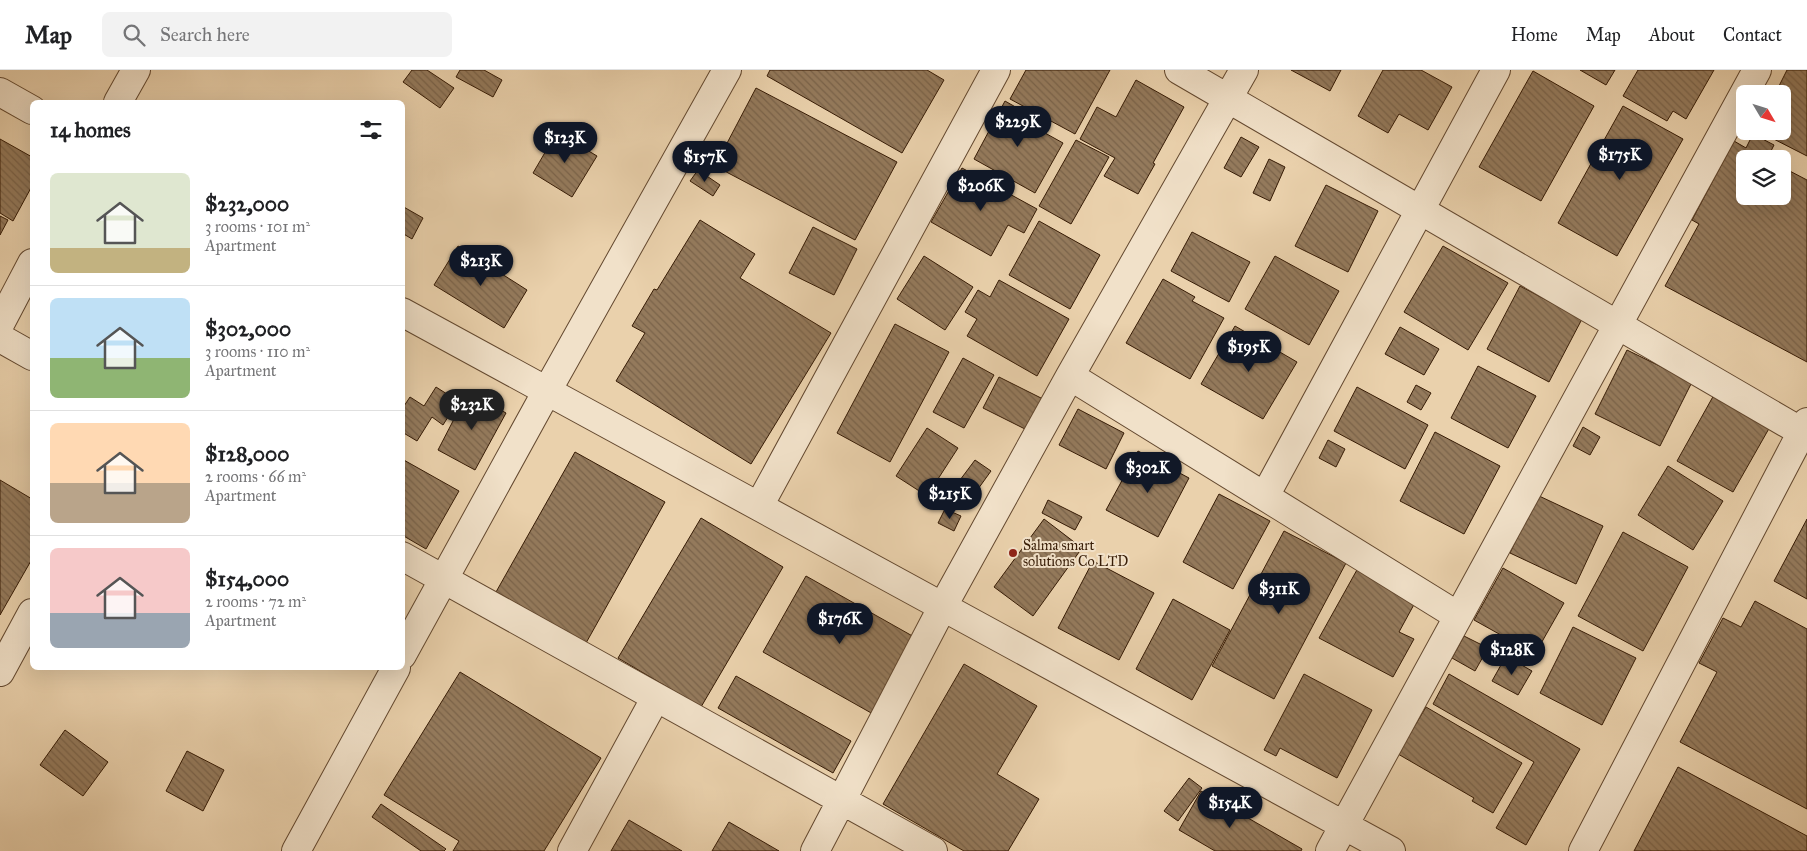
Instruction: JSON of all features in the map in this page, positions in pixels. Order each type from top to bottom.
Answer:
[{"type":"street","points":[[119,100],[136,70]]},
{"type":"street","points":[[405,650],[727,70]]},
{"type":"street","points":[[760,506],[996,70]]},
{"type":"street","points":[[1179,70],[1805,430],[1582,851]]},
{"type":"street","points":[[815,851],[943,606],[1070,376],[1244,70]]},
{"type":"street","points":[[1265,496],[1496,70]]},
{"type":"street","points":[[1330,851],[1757,70]]},
{"type":"street","points":[[0,92],[30,109]]},
{"type":"street","points":[[0,324],[30,267]]},
{"type":"street","points":[[405,314],[1392,851]]},
{"type":"street","points":[[0,338],[30,355]]},
{"type":"street","points":[[1070,376],[1458,616]]},
{"type":"street","points":[[405,558],[933,851]]},
{"type":"street","points":[[0,672],[30,617]]},
{"type":"street","points":[[296,851],[395,670]]},
{"type":"street","points":[[572,851],[656,697]]},
{"type":"building","points":[[412,70],[427,70],[454,88],[440,108],[403,82]]},
{"type":"building","points":[[460,70],[484,70],[502,80],[493,97],[456,77]]},
{"type":"building","points":[[770,70],[927,70],[944,80],[902,153],[767,76]]},
{"type":"building","points":[[1026,70],[1110,70],[1075,134],[1010,99]]},
{"type":"building","points":[[1291,70],[1341,70],[1330,91]]},
{"type":"building","points":[[1383,70],[1421,70],[1452,87],[1428,130],[1399,114],[1388,133],[1358,116]]},
{"type":"building","points":[[1580,70],[1615,70],[1606,85]]},
{"type":"building","points":[[1638,70],[1714,70],[1686,119],[1673,111],[1667,121],[1623,96]]},
{"type":"building","points":[[1787,70],[1807,70],[1807,156],[1776,140],[1791,140],[1791,85],[1780,85]]},
{"type":"building","points":[[1533,71],[1594,106],[1541,201],[1479,167]]},
{"type":"building","points":[[1136,80],[1184,107],[1138,194],[1104,176],[1115,158],[1080,139],[1097,107],[1116,117]]},
{"type":"building","points":[[756,88],[897,162],[855,240],[715,166]]},
{"type":"building","points":[[1005,101],[1040,121],[1036,128],[1063,143],[1035,193],[974,159]]},
{"type":"building","points":[[1623,106],[1683,139],[1617,256],[1558,223]]},
{"type":"building","points":[[557,132],[597,156],[572,197],[533,173]]},
{"type":"building","points":[[1241,137],[1259,147],[1241,177],[1224,168]]},
{"type":"building","points":[[0,139],[30,156],[30,190],[13,221],[0,213]]},
{"type":"building","points":[[1076,140],[1109,157],[1071,224],[1039,206]]},
{"type":"building","points":[[1750,140],[1764,140],[1774,145],[1772,150],[1736,150],[1736,205],[1791,205],[1791,172],[1807,180],[1807,362],[1665,286],[1699,224],[1692,220],[1734,141],[1746,148]]},
{"type":"building","points":[[1269,159],[1285,167],[1270,201],[1253,193]]},
{"type":"building","points":[[962,168],[1037,209],[1024,233],[1008,225],[991,256],[931,222]]},
{"type":"building","points":[[698,170],[720,185],[713,196],[690,181]]},
{"type":"building","points":[[1326,185],[1378,211],[1348,272],[1295,246]]},
{"type":"building","points":[[405,208],[423,218],[412,239],[405,235]]},
{"type":"building","points":[[0,216],[8,220],[0,235]]},
{"type":"building","points":[[700,220],[755,254],[740,278],[831,333],[751,464],[616,381],[645,333],[632,326],[654,289],[657,290]]},
{"type":"building","points":[[1039,221],[1100,255],[1070,309],[1009,275]]},
{"type":"building","points":[[813,227],[857,249],[834,295],[789,273]]},
{"type":"building","points":[[1192,232],[1250,262],[1229,302],[1171,271]]},
{"type":"building","points":[[458,246],[527,290],[504,328],[434,285]]},
{"type":"building","points":[[1443,246],[1508,283],[1468,350],[1404,312]]},
{"type":"building","points":[[924,256],[973,287],[945,330],[897,299]]},
{"type":"building","points":[[1275,256],[1339,291],[1309,345],[1245,309]]},
{"type":"building","points":[[1163,279],[1195,297],[1192,301],[1224,318],[1190,379],[1126,343]]},
{"type":"building","points":[[999,280],[1069,319],[1037,376],[967,336],[977,319],[965,312],[978,290],[990,297]]},
{"type":"building","points":[[1520,286],[1582,319],[1549,382],[1487,349]]},
{"type":"building","points":[[895,324],[949,352],[890,462],[837,433]]},
{"type":"building","points":[[1235,326],[1297,362],[1263,419],[1201,384]]},
{"type":"building","points":[[1400,327],[1439,349],[1424,375],[1385,354]]},
{"type":"building","points":[[1627,350],[1692,382],[1660,446],[1595,414]]},
{"type":"building","points":[[963,358],[994,375],[964,428],[933,412]]},
{"type":"building","points":[[1478,366],[1536,396],[1508,448],[1451,418]]},
{"type":"building","points":[[999,377],[1047,401],[1031,432],[983,408]]},
{"type":"building","points":[[1416,385],[1431,393],[1421,410],[1407,402]]},
{"type":"building","points":[[436,387],[458,401],[443,425],[432,417],[417,441],[405,434],[405,404],[410,397],[424,406]]},
{"type":"building","points":[[1357,387],[1428,425],[1405,469],[1334,431]]},
{"type":"building","points":[[468,392],[506,413],[475,470],[438,450]]},
{"type":"building","points":[[1715,393],[1771,425],[1733,492],[1677,461]]},
{"type":"building","points":[[1078,409],[1124,433],[1106,469],[1059,445]]},
{"type":"building","points":[[1583,427],[1600,437],[1590,455],[1573,446]]},
{"type":"building","points":[[927,428],[958,448],[927,496],[896,476]]},
{"type":"building","points":[[1435,432],[1500,466],[1464,534],[1400,501]]},
{"type":"building","points":[[1328,440],[1345,449],[1336,467],[1319,458]]},
{"type":"building","points":[[1138,451],[1189,478],[1158,537],[1106,510]]},
{"type":"building","points":[[575,452],[665,502],[586,643],[496,592]]},
{"type":"building","points":[[975,460],[991,471],[973,496],[957,484]]},
{"type":"building","points":[[405,461],[459,491],[426,549],[405,537]]},
{"type":"building","points":[[1668,466],[1723,501],[1693,550],[1638,515]]},
{"type":"building","points":[[0,480],[30,498],[30,562],[0,615]]},
{"type":"building","points":[[1219,494],[1270,521],[1233,589],[1183,562]]},
{"type":"building","points":[[1537,495],[1603,526],[1576,584],[1510,553]]},
{"type":"building","points":[[1048,500],[1082,517],[1075,530],[1042,513]]},
{"type":"building","points":[[945,509],[961,516],[954,531],[938,523]]},
{"type":"building","points":[[701,518],[783,567],[701,707],[618,658]]},
{"type":"building","points":[[1044,519],[1082,548],[1033,616],[994,587]]},
{"type":"building","points":[[1807,519],[1807,599],[1774,581]]},
{"type":"building","points":[[1284,531],[1346,563],[1274,699],[1212,666]]},
{"type":"building","points":[[1623,532],[1688,567],[1643,651],[1578,616]]},
{"type":"building","points":[[1093,561],[1154,593],[1119,660],[1058,628]]},
{"type":"building","points":[[1358,568],[1417,599],[1399,632],[1414,639],[1393,677],[1319,638]]},
{"type":"building","points":[[1503,568],[1564,603],[1535,654],[1474,620]]},
{"type":"building","points":[[806,576],[916,638],[873,714],[763,652]]},
{"type":"building","points":[[1173,599],[1230,630],[1192,700],[1136,669]]},
{"type":"building","points":[[1755,601],[1807,629],[1807,809],[1680,742],[1717,672],[1699,663],[1723,618],[1741,627]]},
{"type":"building","points":[[1573,627],[1636,658],[1602,725],[1540,693]]},
{"type":"building","points":[[1464,636],[1488,648],[1475,671],[1452,658]]},
{"type":"building","points":[[1506,656],[1532,671],[1518,695],[1492,681]]},
{"type":"building","points":[[964,664],[1037,706],[997,774],[1039,799],[1008,851],[964,851],[883,804]]},
{"type":"building","points":[[460,672],[601,758],[544,851],[453,851],[459,841],[384,795]]},
{"type":"building","points":[[1304,674],[1372,710],[1337,778],[1280,748],[1276,756],[1264,750]]},
{"type":"building","points":[[1449,674],[1580,749],[1526,845],[1496,828],[1534,762],[1433,704]]},
{"type":"building","points":[[736,676],[851,741],[833,773],[718,708]]},
{"type":"building","points":[[1426,707],[1522,763],[1493,813],[1472,801],[1474,798],[1398,754]]},
{"type":"building","points":[[65,730],[108,762],[83,796],[40,765]]},
{"type":"building","points":[[187,751],[224,770],[203,811],[166,791]]},
{"type":"building","points":[[1678,767],[1807,836],[1807,851],[1634,851]]},
{"type":"building","points":[[1189,778],[1202,788],[1178,821],[1164,811]]},
{"type":"building","points":[[1201,791],[1302,849],[1301,851],[1215,851],[1179,830]]},
{"type":"building","points":[[381,804],[446,849],[444,851],[421,851],[372,817]]},
{"type":"building","points":[[629,820],[682,851],[611,851]]},
{"type":"building","points":[[729,822],[779,851],[712,851]]},
{"type":"place","name":"Salma smart solutions Co LTD","points":[[1013,553]]}]
